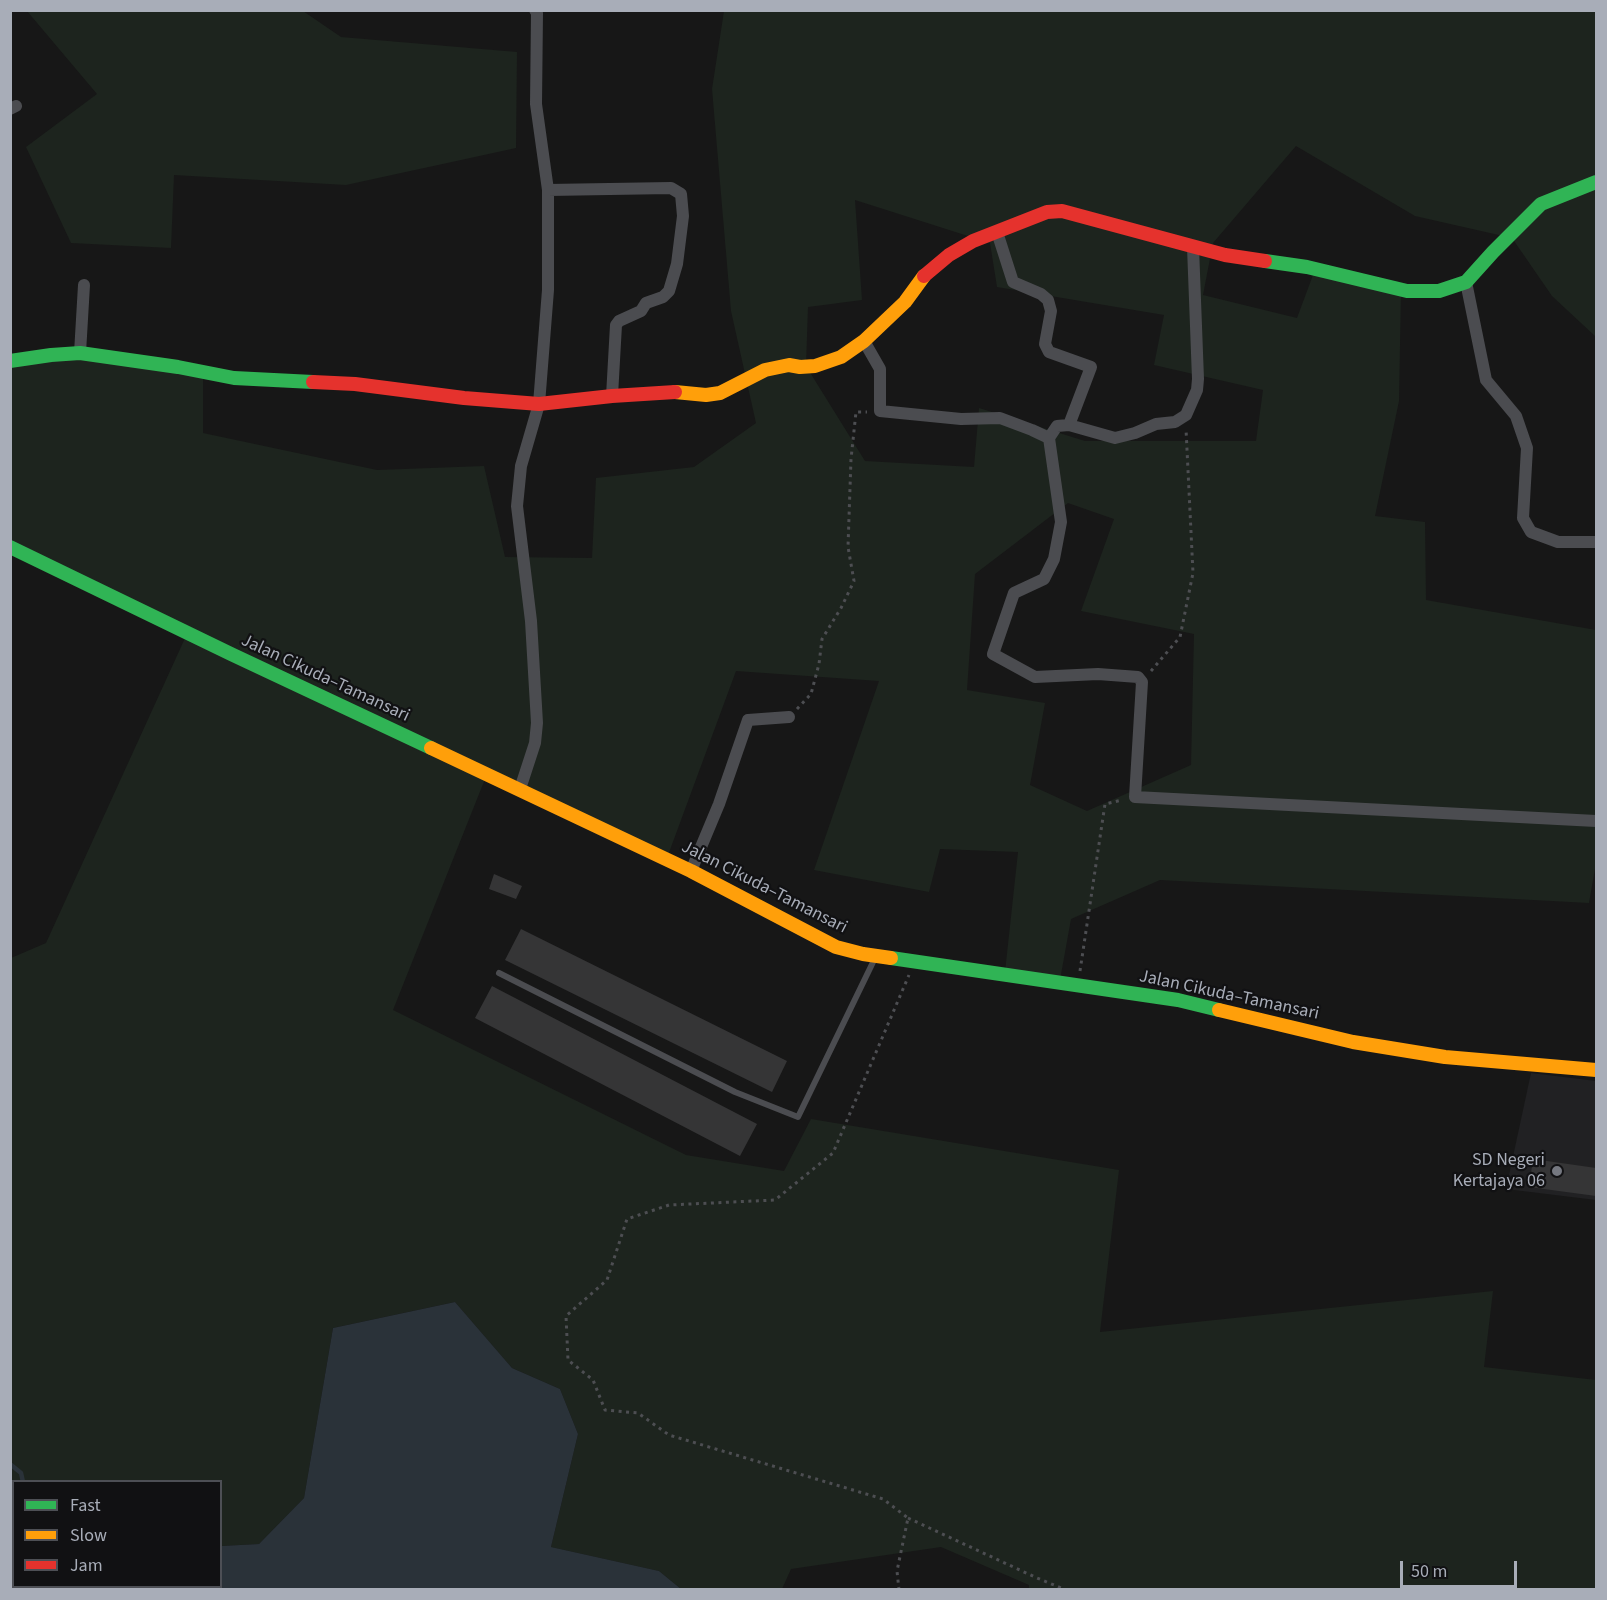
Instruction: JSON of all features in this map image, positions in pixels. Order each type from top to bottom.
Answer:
[{"type":"street","points":[[520,789],[536,743],[537,723],[531,621],[517,506],[521,466],[539,404],[548,290],[548,190],[536,104],[538,12]]},
{"type":"street","points":[[10,361],[80,353],[178,367],[234,378],[355,384],[464,398],[539,404],[676,392],[706,395],[720,393],[765,370],[789,365],[815,366],[841,357],[864,341],[905,302],[925,275],[949,255],[973,242],[1047,212],[1062,211],[1225,255],[1307,267],[1407,291],[1439,291],[1466,282],[1541,204],[1596,182]]},
{"type":"street","points":[[548,190],[671,188],[681,194],[683,216],[677,264],[669,291],[663,297],[646,303],[641,311],[619,321],[616,325],[612,396]]},
{"type":"street","points":[[997,232],[1013,282],[1041,294],[1048,300],[1051,311],[1045,345],[1048,352],[1091,367],[1069,425]]},
{"type":"street","points":[[1193,247],[1198,379],[1197,390],[1186,415],[1175,422],[1156,424],[1115,438],[1069,425],[1057,426],[1049,438],[1061,522],[1054,559],[1044,579],[1014,593],[993,654],[1035,676],[1098,674],[1138,677],[1142,682],[1135,797],[1596,820]]},
{"type":"street","points":[[1466,282],[1486,380],[1516,416],[1527,448],[1523,518],[1531,532],[1558,542],[1596,542]]},
{"type":"street","points":[[80,353],[84,285]]},
{"type":"street","points":[[864,341],[880,369],[880,411],[961,419],[1000,418],[1049,438]]},
{"type":"street","name":"Jalan Cikuda–Tamansari","points":[[10,547],[242,660],[692,871],[836,947],[863,954],[1178,1000],[1365,1044],[1445,1057],[1596,1070]]},
{"type":"street","points":[[692,871],[720,804],[747,720],[789,717]]},
{"type":"lane","points":[[499,973],[735,1092],[798,1117],[877,956]]},
{"type":"path","points":[[789,717],[811,694],[819,664],[822,639],[842,608],[854,580],[848,547],[851,459],[856,412],[880,411]]},
{"type":"path","points":[[1142,682],[1180,637],[1193,573],[1186,415]]},
{"type":"path","points":[[1078,985],[1105,804],[1135,797]]},
{"type":"path","points":[[916,961],[833,1153],[774,1200],[669,1205],[627,1219],[607,1280],[566,1316],[568,1360],[593,1380],[604,1410],[638,1413],[669,1435],[883,1499],[908,1518],[1066,1590]]},
{"type":"path","points":[[899,1590],[897,1570],[908,1518]]},
{"type":"shaded area","points":[[27,11],[303,11],[341,37],[517,52],[516,148],[346,185],[174,175],[171,248],[71,243],[26,147],[97,94]]},
{"type":"shaded area","points":[[724,11],[1596,11],[1596,337],[1552,296],[1512,238],[1415,216],[1296,146],[1213,243],[1203,295],[1297,318],[1313,275],[1401,290],[1399,401],[1375,516],[1425,522],[1426,600],[1596,630],[1596,863],[1589,903],[1160,880],[1071,919],[1060,980],[1005,972],[1018,852],[940,849],[929,892],[814,870],[879,681],[736,671],[667,858],[485,779],[393,1010],[686,1155],[784,1171],[811,1119],[1119,1170],[1100,1332],[1493,1291],[1484,1367],[1596,1380],[1596,1589],[1029,1589],[1029,1585],[941,1547],[791,1569],[782,1589],[681,1589],[659,1571],[551,1547],[578,1434],[560,1389],[512,1368],[455,1302],[333,1328],[304,1498],[259,1544],[222,1546],[222,1480],[12,1480],[12,1588],[198,1589],[11,1589],[11,958],[46,943],[186,636],[11,549],[10,361],[118,357],[203,375],[203,433],[377,470],[484,466],[505,557],[592,558],[596,478],[694,467],[756,423],[731,311],[712,89]],"holes":[[[855,200],[990,243],[997,287],[1164,315],[1154,365],[1263,390],[1256,441],[1085,441],[979,408],[974,467],[865,461],[806,366],[808,307],[862,300]],[[1068,503],[1114,519],[1081,611],[1194,634],[1191,765],[1087,811],[1030,785],[1045,703],[967,690],[975,574]]]},
{"type":"shaded area","points":[[1531,1073],[1596,1081],[1596,1200],[1506,1189]]},
{"type":"shaded area","points":[[455,1302],[512,1368],[560,1389],[578,1434],[551,1547],[659,1571],[681,1589],[198,1589],[222,1588],[222,1546],[259,1544],[304,1498],[333,1328]]},
{"type":"building","points":[[494,874],[522,886],[516,899],[489,889]]},
{"type":"building","points":[[521,929],[787,1061],[772,1092],[505,960]]},
{"type":"building","points":[[492,986],[757,1124],[740,1156],[475,1018]]},
{"type":"building","points":[[1533,1159],[1596,1168],[1596,1196],[1529,1187]]},
{"type":"waterway","points":[[10,1464],[21,1473],[23,1480]]},
{"type":"traffic: fast","points":[[1265,261],[1307,267],[1407,291],[1439,291],[1466,282],[1541,204],[1596,182]]},
{"type":"traffic: fast","points":[[10,361],[80,353],[178,367],[234,378],[313,382]]},
{"type":"traffic: fast","points":[[10,547],[431,748]]},
{"type":"traffic: fast","points":[[891,958],[1178,1000],[1219,1010]]},
{"type":"traffic: slow","points":[[675,392],[706,395],[720,393],[765,370],[789,365],[815,366],[841,357],[864,341],[905,302],[924,276]]},
{"type":"traffic: slow","points":[[431,748],[691,871],[836,947],[891,958]]},
{"type":"traffic: slow","points":[[1219,1010],[1353,1042],[1445,1057],[1596,1070]]},
{"type":"traffic: jam","points":[[924,276],[949,255],[973,241],[1047,212],[1062,211],[1225,255],[1265,261]]},
{"type":"traffic: jam","points":[[313,382],[355,384],[464,398],[539,404],[675,392]]},
{"type":"place","name":"SD Negeri Kertajaya 06","points":[[1557,1171]]}]
